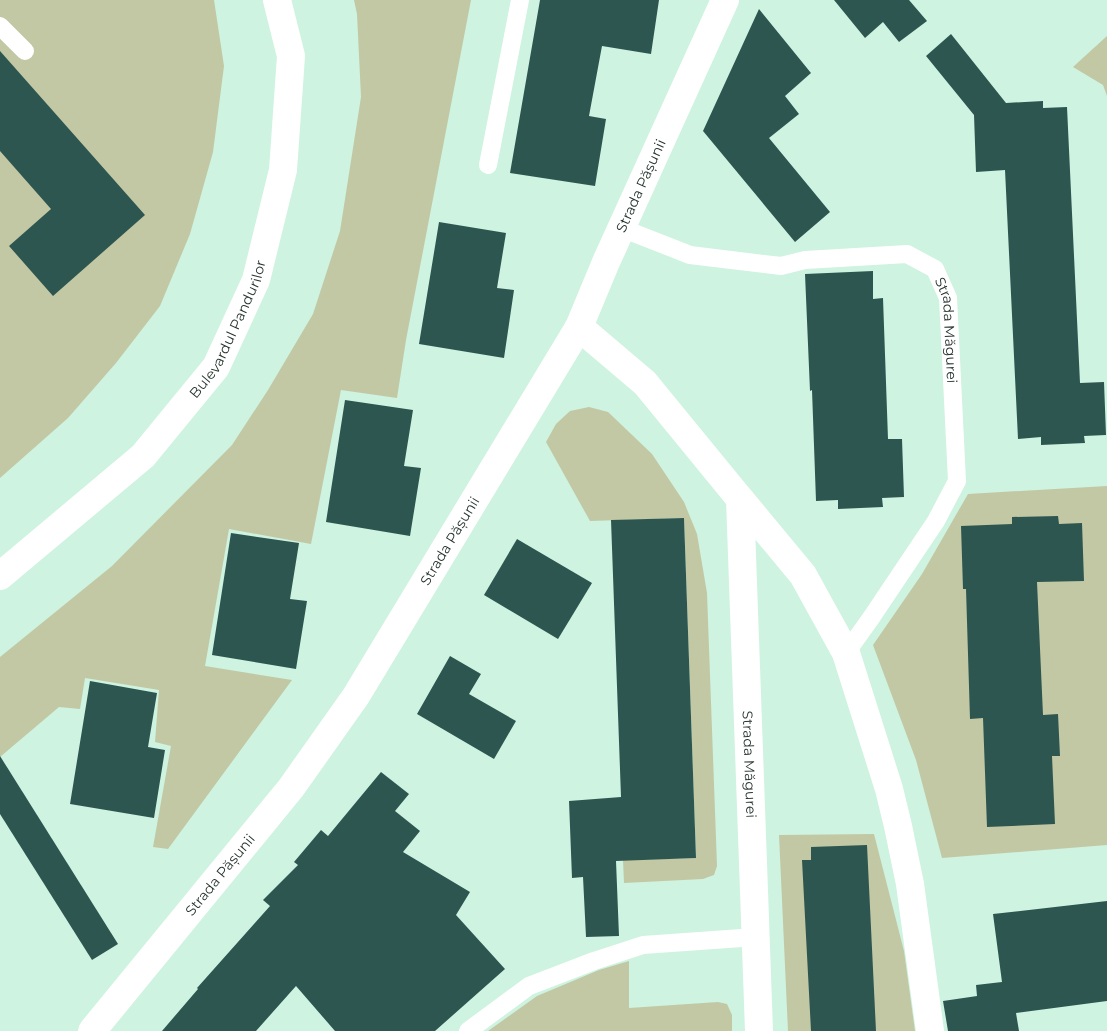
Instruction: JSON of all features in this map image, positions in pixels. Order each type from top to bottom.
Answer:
[{"type":"street","name":"Bulevardul Pandurilor","points":[[0,576],[143,456],[216,367],[256,280],[283,170],[291,56],[277,0]]},
{"type":"street","name":"Strada Pășunii","points":[[92,1031],[291,788],[356,696],[579,327],[621,228],[725,0]]},
{"type":"street","points":[[579,327],[645,383],[803,575],[846,653],[890,789],[910,884],[930,1031]]},
{"type":"street","name":"Strada Măgurei","points":[[740,499],[760,1031]]},
{"type":"lane","points":[[488,165],[520,0]]},
{"type":"lane","points":[[0,26],[25,51]]},
{"type":"lane","name":"Strada Măgurei","points":[[621,228],[690,255],[700,257],[781,266],[805,260],[907,254],[935,269],[948,298],[957,480],[936,522],[872,618],[846,653]]},
{"type":"lane","points":[[468,1031],[529,986],[642,945],[756,937]]},
{"type":"green space","points":[[0,0],[214,0],[224,66],[213,152],[190,234],[160,306],[116,363],[68,418],[0,478]]},
{"type":"green space","points":[[354,0],[471,0],[406,340],[397,398],[341,390],[311,544],[229,529],[205,666],[292,680],[168,849],[153,847],[171,746],[155,742],[159,690],[85,678],[80,709],[59,707],[0,757],[0,657],[112,566],[232,445],[268,390],[313,314],[340,231],[361,97],[357,14]]},
{"type":"green space","points":[[1107,36],[1107,96],[1103,85],[1073,67]]},
{"type":"green space","points":[[589,407],[608,412],[652,454],[684,502],[697,534],[707,593],[717,866],[714,875],[703,879],[624,883],[623,860],[696,858],[684,518],[590,521],[546,442],[556,424],[570,411]]},
{"type":"green space","points":[[1107,486],[1107,845],[942,858],[916,760],[873,645],[922,574],[968,494]]},
{"type":"green space","points":[[874,834],[904,951],[915,1031],[788,1031],[779,835]]},
{"type":"green space","points":[[629,961],[629,1008],[718,1002],[727,1004],[732,1015],[732,1031],[488,1031],[537,996],[599,970]]},
{"type":"building","points":[[540,0],[659,0],[651,54],[602,46],[589,116],[606,119],[595,186],[510,173]]},
{"type":"building","points":[[834,0],[909,0],[927,21],[899,42],[883,22],[865,38]]},
{"type":"building","points":[[759,9],[811,73],[785,96],[799,114],[769,138],[830,212],[795,242],[703,131]]},
{"type":"building","points":[[951,34],[1006,103],[1043,101],[1043,108],[1067,107],[1080,383],[1104,382],[1106,435],[1084,436],[1085,443],[1041,445],[1041,437],[1018,439],[1005,170],[976,172],[974,115],[926,56]]},
{"type":"building","points":[[0,51],[145,215],[53,296],[9,246],[51,209],[0,151]]},
{"type":"building","points":[[439,222],[506,233],[497,288],[514,290],[504,358],[419,344]]},
{"type":"building","points":[[873,271],[873,299],[883,298],[888,439],[902,439],[904,497],[882,498],[883,507],[838,509],[838,500],[816,501],[805,274]]},
{"type":"building","points":[[345,400],[413,410],[404,466],[421,468],[410,536],[326,522]]},
{"type":"building","points":[[1058,516],[1059,524],[1082,523],[1084,581],[1037,582],[1043,715],[1058,714],[1060,756],[1052,756],[1055,824],[987,827],[983,718],[970,719],[966,589],[963,589],[961,526],[1012,524],[1012,517]]},
{"type":"building","points":[[684,518],[696,858],[616,861],[619,936],[586,937],[583,877],[572,878],[569,801],[621,797],[611,520]]},
{"type":"building","points":[[231,533],[299,543],[290,599],[307,601],[296,669],[212,655]]},
{"type":"building","points":[[517,539],[592,583],[558,639],[484,595]]},
{"type":"building","points":[[450,656],[481,674],[469,694],[516,721],[494,759],[417,714]]},
{"type":"building","points":[[90,681],[157,693],[148,747],[165,750],[154,818],[70,804]]},
{"type":"building","points":[[0,756],[118,944],[92,960],[0,814]]},
{"type":"building","points":[[381,772],[409,794],[395,811],[420,831],[403,852],[470,892],[456,915],[505,969],[435,1031],[335,1031],[296,986],[256,1031],[162,1031],[197,988],[270,906],[263,900],[298,865],[294,862],[321,830],[328,836]]},
{"type":"building","points":[[867,845],[876,1031],[811,1031],[802,860],[811,860],[811,847]]},
{"type":"building","points":[[1107,901],[1107,1001],[1016,1013],[1019,1031],[948,1031],[943,1001],[977,996],[976,985],[1002,982],[993,914]]}]
